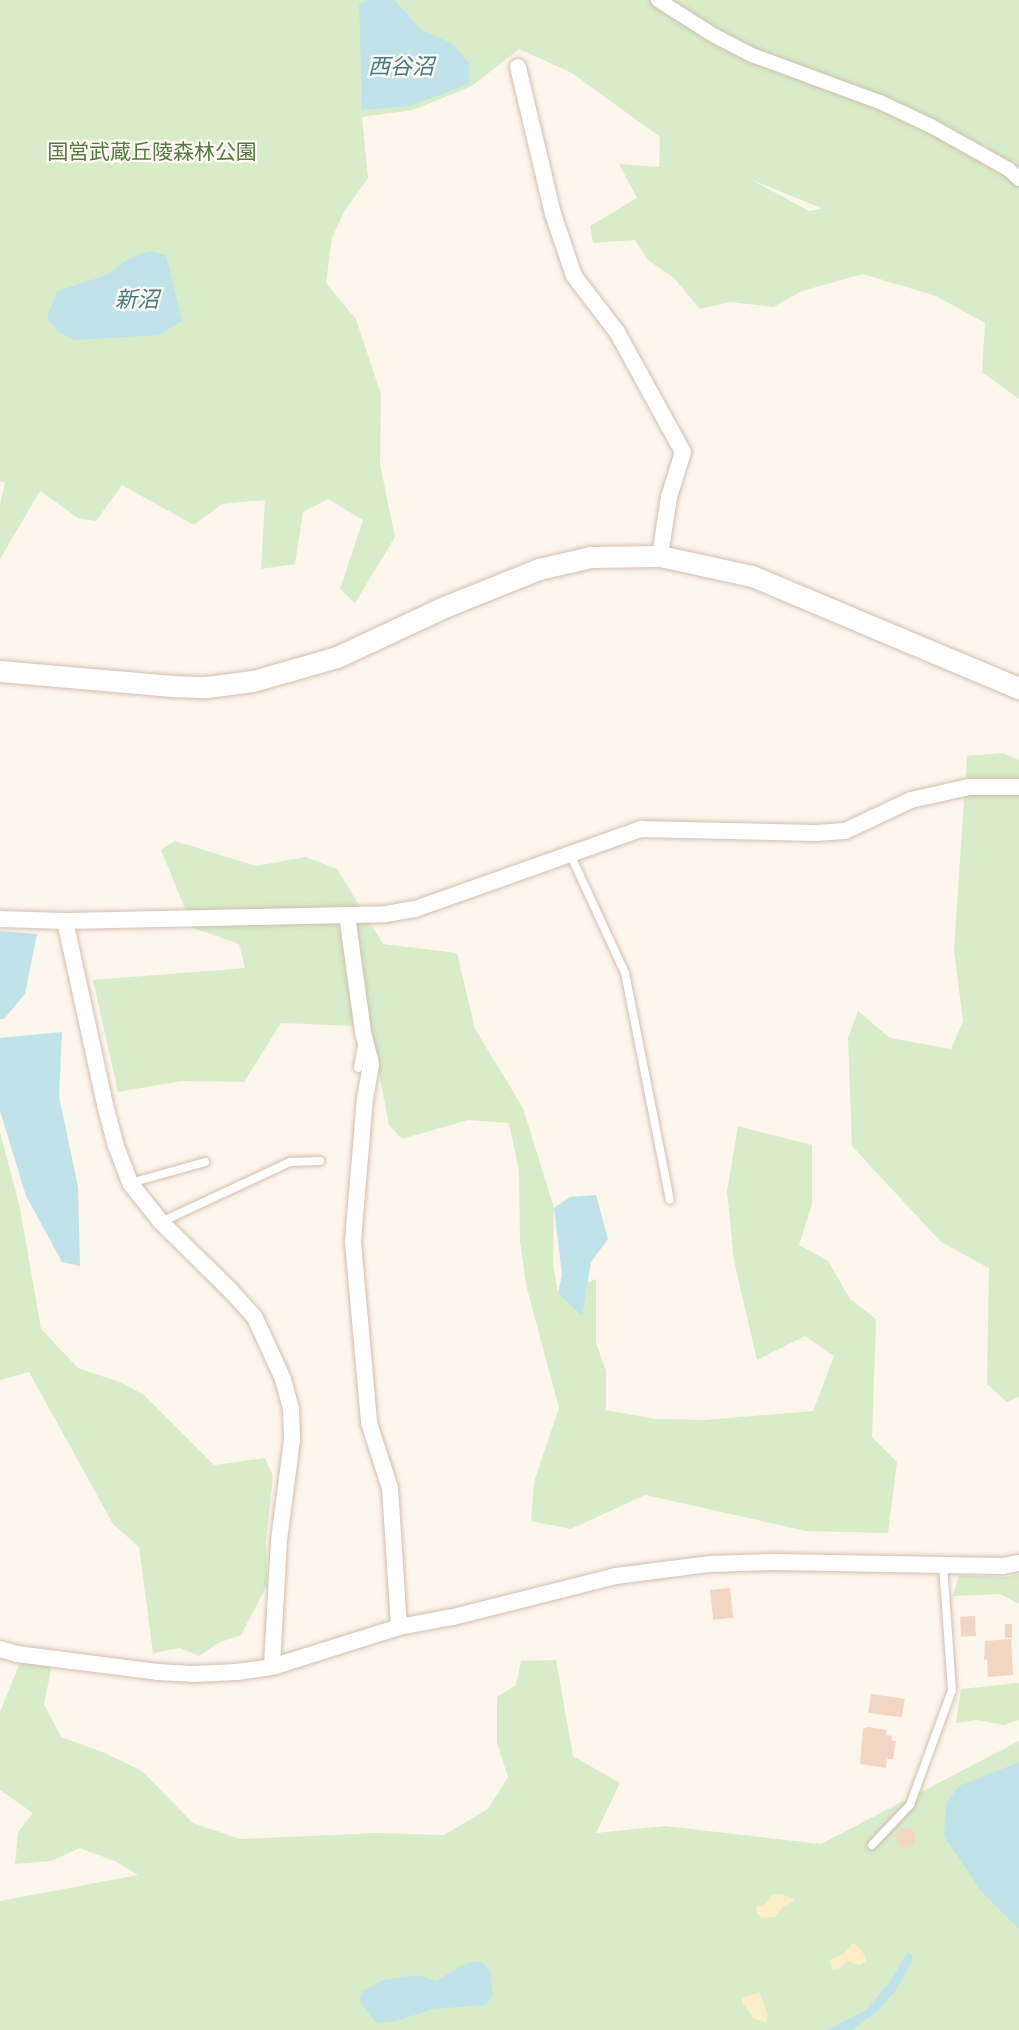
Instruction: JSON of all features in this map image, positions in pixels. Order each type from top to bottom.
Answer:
[{"type":"street","points":[[658,0],[715,36],[752,55],[888,106],[931,126],[1008,169],[1019,179]]},
{"type":"street","points":[[518,67],[553,214],[573,276],[617,332],[683,452],[669,497],[660,556]]},
{"type":"street","points":[[0,671],[172,686],[206,687],[253,681],[337,657],[444,607],[539,569],[591,557],[660,556],[752,576],[1019,688]]},
{"type":"street","points":[[0,919],[65,921],[386,914],[415,909],[641,829],[816,833],[845,831],[859,827],[911,800],[969,787],[1019,787]]},
{"type":"street","points":[[347,915],[363,1032],[371,1065],[365,1098],[353,1242],[369,1423],[390,1488],[399,1627]]},
{"type":"street","points":[[65,921],[105,1105],[116,1146],[130,1183],[161,1222],[255,1318],[272,1352],[291,1409],[292,1440],[279,1540],[273,1667]]},
{"type":"street","points":[[0,1649],[17,1654],[166,1673],[237,1672],[273,1667],[399,1627],[453,1617],[616,1576],[710,1564],[774,1562],[1003,1566],[1019,1563]]},
{"type":"lane","points":[[569,854],[625,972],[670,1200]]},
{"type":"lane","points":[[358,1068],[363,1032]]},
{"type":"lane","points":[[161,1222],[290,1162],[320,1161]]},
{"type":"lane","points":[[130,1183],[205,1162]]},
{"type":"lane","points":[[872,1845],[910,1805],[952,1690],[943,1564]]},
{"type":"green space","name":"国営武蔵丘陵森林公園","points":[[0,0],[1019,0],[1019,399],[982,372],[985,323],[936,296],[863,274],[802,291],[773,307],[731,302],[700,309],[674,278],[648,260],[635,240],[593,243],[590,226],[637,198],[619,164],[659,167],[660,137],[572,73],[519,49],[472,86],[413,110],[362,117],[368,178],[344,212],[332,238],[326,283],[356,319],[381,394],[380,464],[395,537],[355,603],[340,589],[363,520],[328,499],[303,512],[295,564],[261,569],[265,500],[222,504],[194,525],[122,485],[96,521],[78,518],[40,491],[0,559],[0,505],[5,482],[0,481]],"holes":[[[752,180],[821,208],[809,211]]]},
{"type":"green space","points":[[1003,753],[1019,760],[1019,1397],[1007,1402],[987,1384],[989,1268],[941,1242],[852,1146],[848,1038],[858,1011],[890,1038],[951,1049],[963,1021],[954,950],[967,756]]},
{"type":"green space","points":[[175,841],[256,866],[306,857],[337,869],[383,944],[457,953],[475,1029],[523,1108],[554,1208],[553,1264],[558,1293],[596,1279],[596,1343],[606,1371],[606,1410],[655,1419],[705,1420],[813,1411],[834,1356],[805,1336],[757,1360],[734,1261],[727,1191],[738,1126],[812,1145],[812,1204],[799,1245],[828,1261],[850,1299],[876,1319],[872,1437],[897,1462],[888,1533],[806,1531],[645,1495],[571,1529],[531,1521],[534,1482],[559,1408],[526,1285],[520,1241],[519,1171],[509,1123],[468,1120],[402,1139],[389,1125],[376,1057],[354,1026],[281,1023],[244,1082],[182,1081],[118,1092],[93,980],[245,968],[239,944],[193,928],[161,850]]},
{"type":"green space","points":[[0,1132],[20,1208],[41,1329],[78,1368],[122,1383],[144,1395],[214,1465],[265,1458],[273,1476],[266,1542],[267,1585],[241,1635],[218,1643],[199,1656],[180,1648],[153,1653],[139,1547],[113,1524],[29,1372],[0,1380]]},
{"type":"green space","points":[[1019,1574],[1019,1604],[1000,1594],[953,1596],[959,1575],[1004,1577]]},
{"type":"green space","points":[[21,1660],[52,1665],[44,1704],[61,1737],[105,1753],[142,1771],[193,1823],[240,1839],[376,1833],[444,1835],[488,1809],[508,1777],[497,1743],[497,1697],[516,1685],[521,1661],[556,1660],[573,1756],[620,1783],[596,1833],[665,1826],[821,1844],[1019,1741],[1019,2030],[0,2030],[0,1901],[138,1875],[117,1862],[80,1848],[51,1861],[15,1864],[18,1832],[33,1813],[0,1790],[0,1712]]},
{"type":"green space","points":[[1019,1683],[1019,1720],[1004,1725],[976,1720],[956,1723],[961,1689]]},
{"type":"sand","points":[[782,1894],[795,1900],[782,1908],[775,1917],[762,1918],[757,1913],[756,1907],[767,1903],[769,1897]]},
{"type":"sand","points":[[852,1944],[856,1944],[866,1957],[866,1961],[859,1965],[847,1961],[838,1970],[832,1970],[830,1960],[845,1953]]},
{"type":"sand","points":[[759,1992],[768,2014],[766,2022],[754,2019],[742,2002],[742,1998]]},
{"type":"water","name":"西谷沼","points":[[368,0],[395,0],[420,29],[453,44],[469,63],[469,84],[410,106],[362,110],[359,4]]},
{"type":"water","name":"新沼","points":[[149,251],[166,255],[182,321],[159,335],[75,340],[58,332],[47,318],[57,291],[104,276],[130,258]]},
{"type":"water","points":[[0,931],[37,934],[25,994],[4,1019],[0,1019]]},
{"type":"water","points":[[62,1032],[59,1096],[78,1187],[80,1266],[62,1262],[26,1196],[0,1111],[0,1038]]},
{"type":"water","points":[[596,1195],[608,1239],[591,1262],[582,1316],[558,1293],[562,1275],[554,1208],[570,1197]]},
{"type":"water","points":[[1019,1762],[1019,1929],[981,1891],[944,1836],[946,1803],[959,1786]]},
{"type":"water","points":[[908,1952],[913,1957],[908,1969],[895,1991],[879,2010],[852,2030],[827,2030],[866,2010],[889,1983]]},
{"type":"water","points":[[476,1961],[484,1964],[490,1972],[493,1995],[486,2005],[433,2009],[396,2021],[377,2024],[361,2003],[360,1996],[363,1991],[383,1980],[417,1975],[436,1981],[463,1965]]},
{"type":"building","points":[[730,1588],[733,1618],[713,1620],[710,1590]]},
{"type":"building","points":[[975,1616],[976,1636],[961,1637],[960,1617]]},
{"type":"building","points":[[1005,1624],[1012,1624],[1012,1638],[1005,1638]]},
{"type":"building","points":[[1011,1639],[1013,1675],[988,1677],[987,1659],[984,1660],[985,1641]]},
{"type":"building","points":[[871,1694],[905,1699],[902,1718],[868,1713]]},
{"type":"building","points":[[868,1727],[887,1730],[886,1735],[892,1736],[891,1740],[896,1741],[893,1759],[887,1759],[886,1768],[860,1764],[863,1729]]},
{"type":"building","points":[[906,1828],[913,1831],[916,1838],[913,1845],[906,1848],[899,1845],[896,1838],[899,1831]]}]
